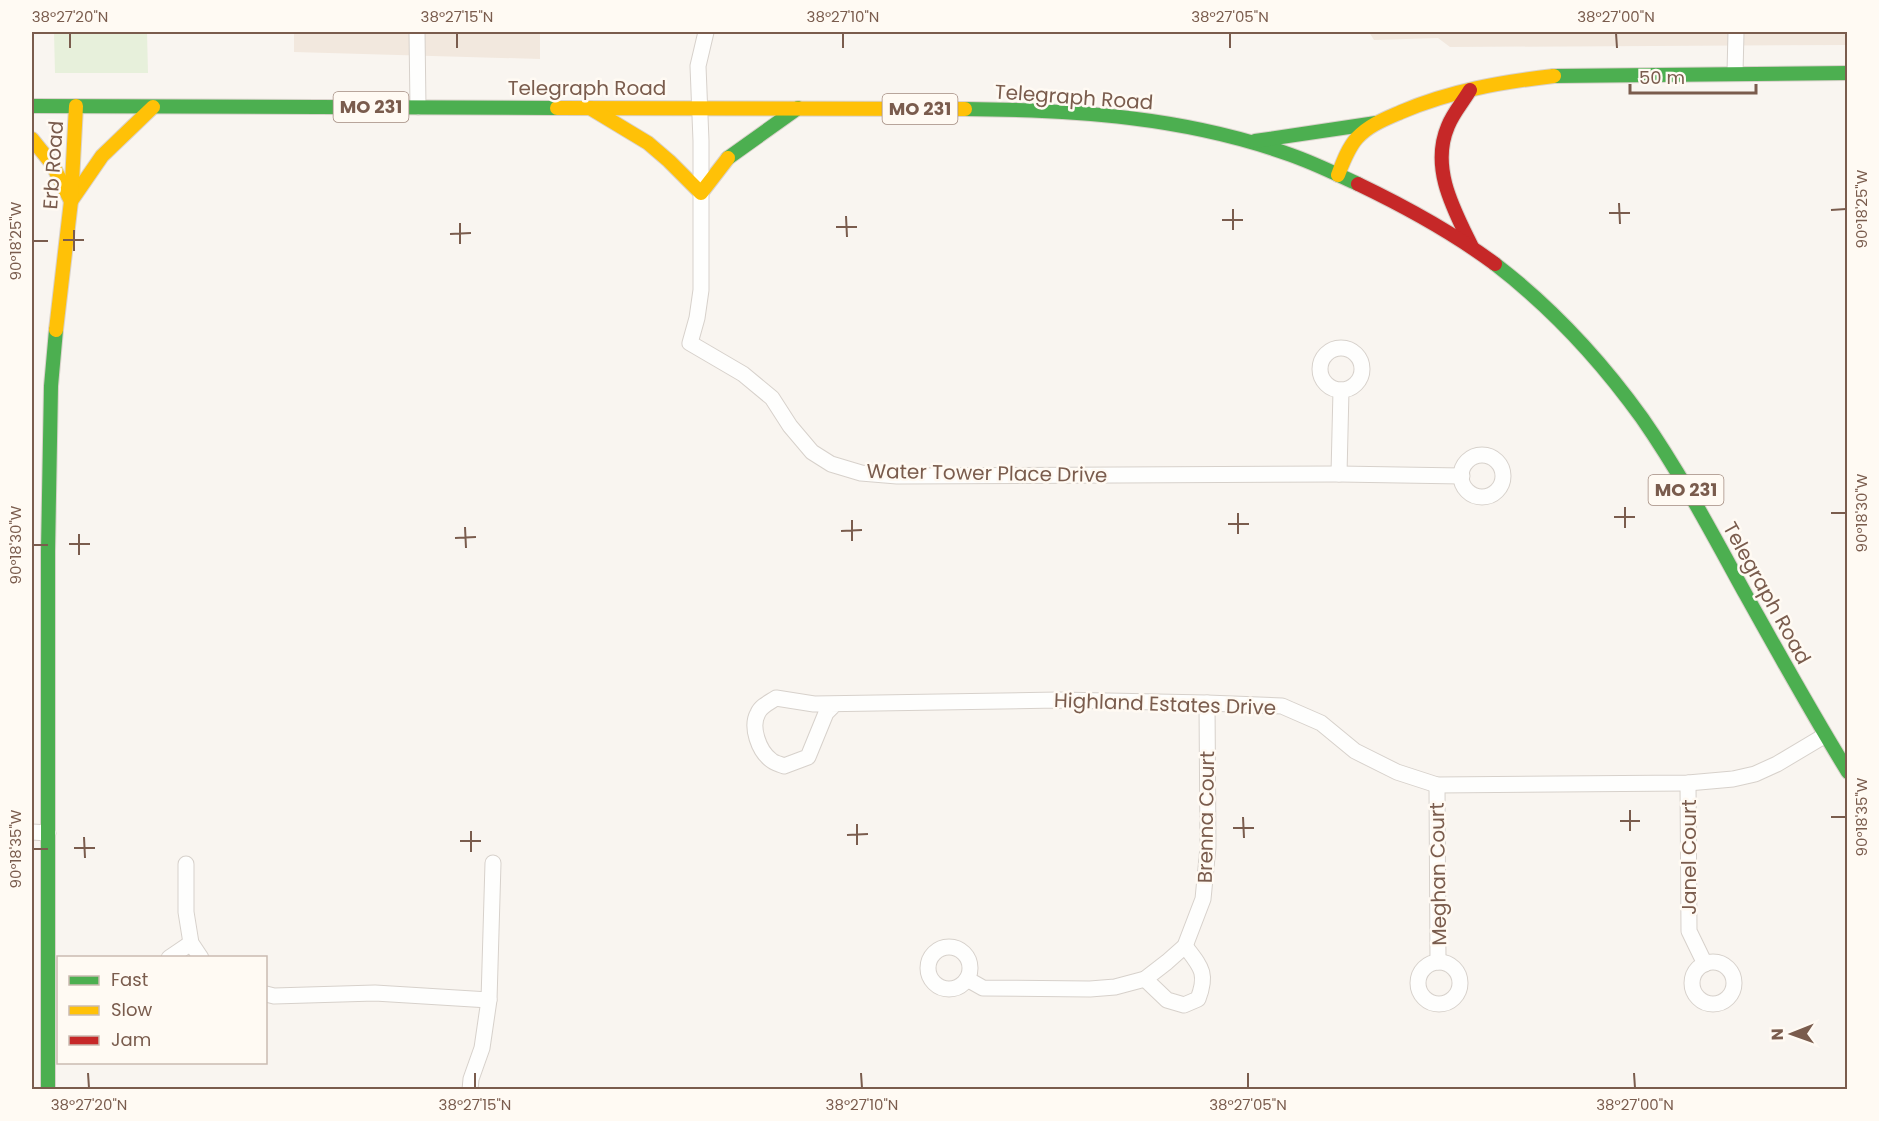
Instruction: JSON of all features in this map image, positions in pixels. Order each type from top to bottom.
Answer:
[{"type":"main road","points":[[1338,175],[1351,145],[1358,136],[1376,123],[1450,93],[1512,81],[1557,76],[1848,73]]},
{"type":"main road","points":[[1470,90],[1447,129],[1442,170],[1446,192],[1472,248]]},
{"type":"main road","name":"Telegraph Road","points":[[32,106],[798,108],[1066,112],[1130,117],[1207,131],[1292,156],[1396,203],[1472,248],[1534,297],[1595,360],[1632,405],[1659,444],[1824,736],[1848,772]]},
{"type":"main road","name":"Erb Road","points":[[48,1089],[48,551],[51,386],[71,201],[76,106]]},
{"type":"main road","points":[[32,139],[52,164],[71,201],[102,156],[153,107]]},
{"type":"main road","points":[[590,108],[648,142],[701,193],[728,158],[798,108]]},
{"type":"main road","points":[[1249,142],[1376,123]]},
{"type":"street","points":[[417,32],[418,107]]},
{"type":"street","name":"Water Tower Place Drive","points":[[706,32],[698,66],[701,290],[690,343],[743,374],[772,398],[790,426],[812,452],[831,464],[861,473],[897,476],[1339,474],[1462,476]]},
{"type":"street","points":[[1735,74],[1736,32]]},
{"type":"street","points":[[1339,474],[1341,390]]},
{"type":"street","points":[[32,550],[48,551]]},
{"type":"street","name":"Highland Estates Drive","points":[[835,704],[826,713],[808,757],[784,766],[770,760],[760,746],[754,727],[757,714],[762,707],[776,698],[814,704],[1058,700],[1282,706],[1321,723],[1356,751],[1397,772],[1437,785],[1688,783],[1732,779],[1755,774],[1777,764],[1824,736]]},
{"type":"street","name":"Brenna Court","points":[[966,979],[983,988],[1090,989],[1115,987],[1145,979],[1185,946],[1203,899],[1208,847],[1207,703]]},
{"type":"street","name":"Janel Court","points":[[1688,783],[1689,932],[1705,964]]},
{"type":"street","name":"Meghan Court","points":[[1437,785],[1438,962]]},
{"type":"street","points":[[32,832],[48,832]]},
{"type":"street","points":[[470,1089],[471,1079],[482,1048],[489,1000],[493,863]]},
{"type":"street","points":[[186,864],[186,912],[191,943],[200,956]]},
{"type":"street","points":[[171,956],[191,943]]},
{"type":"street","points":[[1145,979],[1167,1000],[1184,1005],[1198,999],[1203,985],[1201,967],[1185,946]]},
{"type":"street","points":[[267,994],[274,996],[375,993],[489,1000]]},
{"type":"shaded area","points":[[294,32],[540,32],[540,59],[294,52]]},
{"type":"shaded area","points":[[1369,32],[1847,32],[1848,45],[1450,47],[1438,38],[1374,40]]},
{"type":"green space","points":[[54,32],[147,32],[148,73],[55,73]]},
{"type":"traffic: fast","points":[[1554,76],[1848,73]]},
{"type":"traffic: fast","points":[[32,106],[557,108]]},
{"type":"traffic: fast","points":[[728,158],[798,108]]},
{"type":"traffic: fast","points":[[965,109],[1048,111],[1171,124],[1251,142],[1300,158],[1358,184]]},
{"type":"traffic: fast","points":[[1255,141],[1376,123]]},
{"type":"traffic: fast","points":[[1495,264],[1536,298],[1574,336],[1610,376],[1642,418],[1709,527],[1796,684],[1848,772]]},
{"type":"traffic: fast","points":[[48,1090],[48,551],[51,386],[56,330]]},
{"type":"traffic: slow","points":[[1338,175],[1348,151],[1357,138],[1372,126],[1389,117],[1457,93],[1495,84],[1554,76]]},
{"type":"traffic: slow","points":[[56,330],[71,201],[76,106]]},
{"type":"traffic: slow","points":[[32,139],[52,164],[71,201],[102,156],[153,107]]},
{"type":"traffic: slow","points":[[557,108],[965,109]]},
{"type":"traffic: slow","points":[[590,108],[648,143],[701,193],[728,158]]},
{"type":"traffic: jam","points":[[1470,90],[1448,126],[1443,142],[1442,157],[1446,188],[1472,247]]},
{"type":"traffic: jam","points":[[1358,184],[1428,221],[1495,264]]}]
